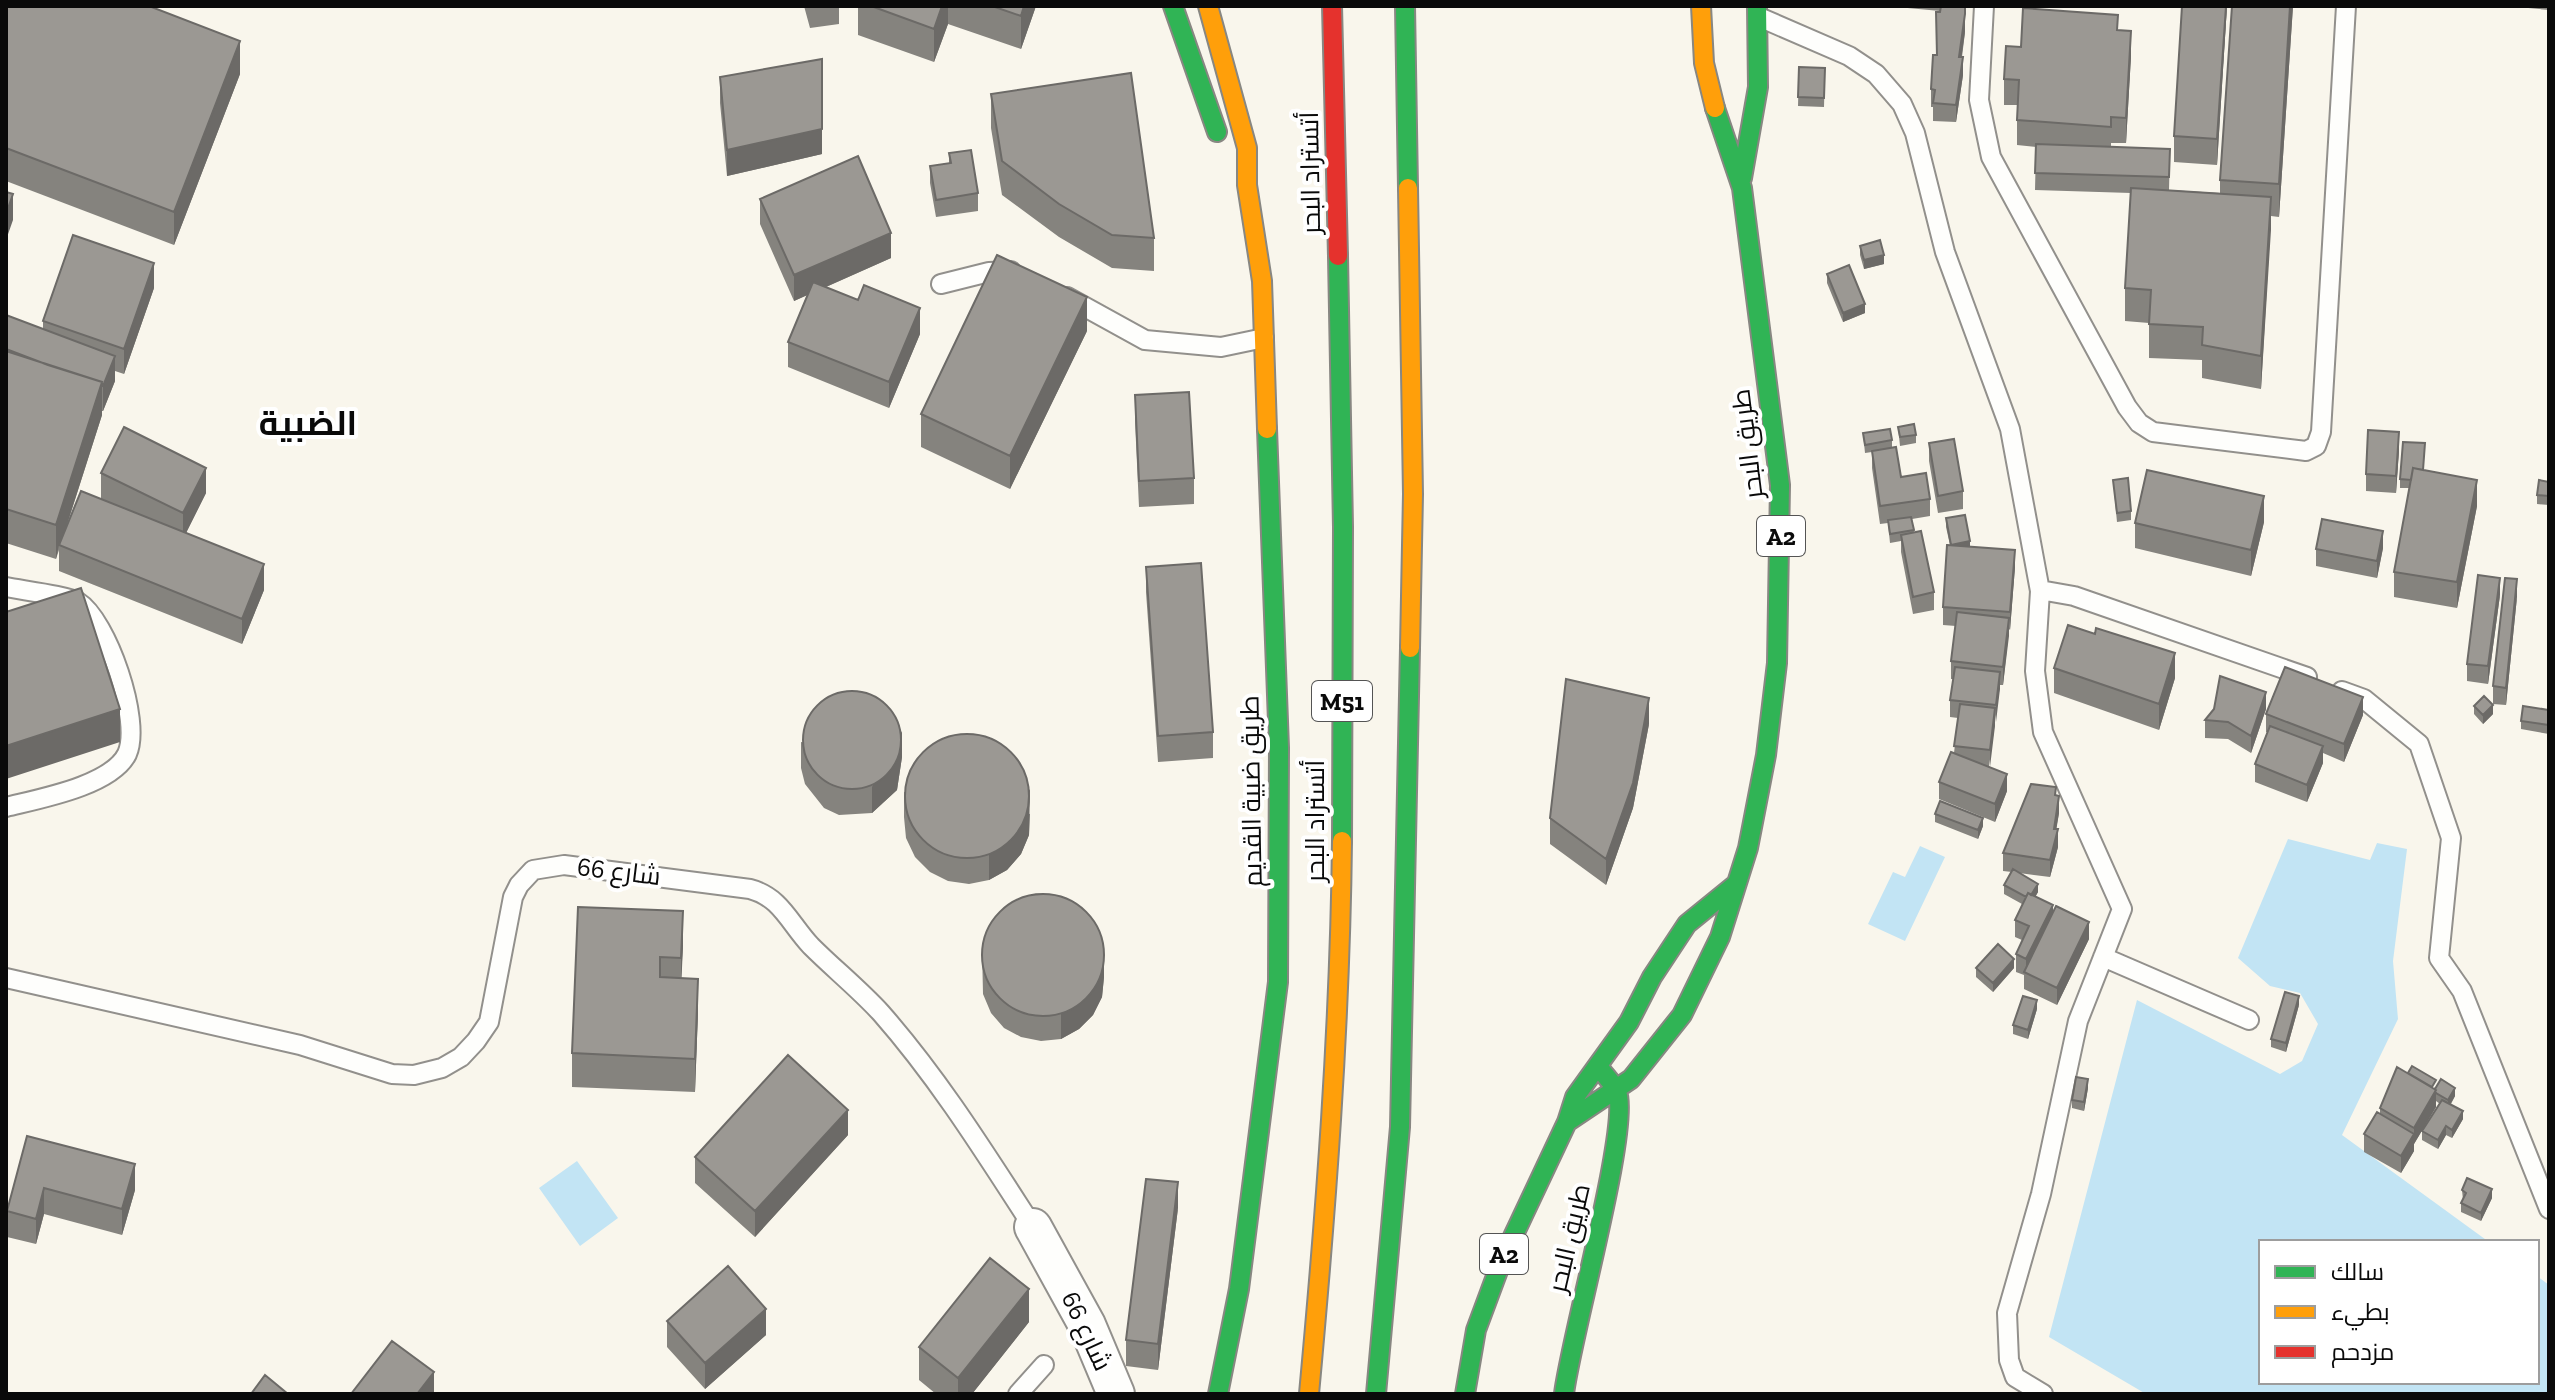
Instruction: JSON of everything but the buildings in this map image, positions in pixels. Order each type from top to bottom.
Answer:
[{"type":"main road","name":"طريق ضبية القديم","points":[[1173,6],[1227,159],[1247,185]]},
{"type":"main road","name":"طريق ضبية القديم","points":[[1208,6],[1247,148],[1247,185],[1257,232],[1264,338],[1279,748],[1278,982],[1239,1289],[1218,1394]]},
{"type":"main road","name":"أتستراد البحر","points":[[1309,1394],[1331,1162],[1341,922],[1342,429],[1332,6]]},
{"type":"main road","name":"M51","points":[[1376,1394],[1400,1111],[1413,494],[1405,6]]},
{"type":"main road","name":"طريق البحر","points":[[1706,11],[1710,92],[1741,185],[1781,498],[1775,679],[1762,784],[1748,850],[1735,885]]},
{"type":"main road","name":"طريق البحر","points":[[1741,185],[1758,87],[1752,12]]},
{"type":"main road","name":"A2","points":[[1599,1067],[1674,986],[1715,954],[1735,885]]},
{"type":"main road","name":"A2","points":[[1567,1122],[1618,1094],[1646,1064],[1674,986],[1687,924],[1735,885]]},
{"type":"main road","name":"طريق البحر","points":[[1465,1394],[1476,1330],[1502,1260],[1567,1122],[1575,1097],[1599,1067]]},
{"type":"main road","points":[[1599,1067],[1618,1094]]},
{"type":"main road","name":"طريق البحر","points":[[1564,1394],[1568,1358],[1615,1150],[1618,1094]]},
{"type":"street","name":"شارع 66","points":[[1033,1227],[1087,1325],[1116,1394]]},
{"type":"lane","points":[[1984,6],[1979,100],[1991,157],[2127,407],[2139,423],[2161,434],[2297,451],[2312,450],[2321,432],[2346,6]]},
{"type":"lane","points":[[1752,12],[1849,56],[1876,74],[1902,104],[1915,133],[1945,252],[2010,429],[2040,590],[2035,671],[2043,732],[2122,909],[2078,1021],[2041,1194],[2007,1313],[2009,1360],[2015,1377],[2043,1394]]},
{"type":"lane","points":[[941,284],[989,272],[1014,271],[1026,277]]},
{"type":"lane","points":[[1049,288],[1145,340],[1221,347],[1264,338]]},
{"type":"lane","points":[[6,587],[76,600],[91,613],[121,673],[130,726],[127,754],[108,772],[66,792],[6,807]]},
{"type":"lane","points":[[2040,590],[2074,596],[2155,623],[2364,699],[2419,744],[2451,838],[2439,958],[2462,991],[2549,1209]]},
{"type":"lane","name":"شارع 66","points":[[6,978],[300,1045],[392,1074],[414,1075],[442,1068],[461,1057],[489,1022],[513,897],[524,876],[533,870],[564,865],[750,889],[762,892],[782,907],[812,947],[882,1014],[951,1099],[1033,1227]]},
{"type":"lane","points":[[2103,957],[2249,1020]]},
{"type":"lane","points":[[1018,1394],[1044,1365]]},
{"type":"water","points":[[2288,839],[2370,860],[2377,843],[2407,849],[2393,961],[2398,1019],[2342,1135],[2486,1240],[2259,1240],[2259,1384],[2539,1384],[2539,1278],[2549,1285],[2549,1394],[2146,1394],[2049,1337],[2137,1000],[2280,1074],[2302,1061],[2318,1024],[2300,993],[2270,986],[2238,958]]},
{"type":"water","points":[[1920,846],[1945,857],[1905,941],[1868,924],[1893,872],[1905,877]]},
{"type":"water","points":[[577,1161],[618,1218],[580,1246],[539,1188]]},
{"type":"traffic: fast","points":[[1173,6],[1217,132]]},
{"type":"traffic: fast","points":[[1405,6],[1408,188]]},
{"type":"traffic: fast","points":[[1742,178],[1758,87],[1757,6]]},
{"type":"traffic: fast","points":[[1567,1122],[1631,1079],[1682,1015],[1720,937],[1748,848],[1766,755],[1777,663],[1780,485],[1742,188],[1715,108]]},
{"type":"traffic: fast","points":[[1338,256],[1343,527],[1342,841]]},
{"type":"traffic: fast","points":[[1218,1394],[1239,1289],[1278,982],[1279,748],[1267,429]]},
{"type":"traffic: fast","points":[[1376,1394],[1400,1127],[1410,648]]},
{"type":"traffic: fast","points":[[1465,1394],[1476,1330],[1502,1260],[1567,1122],[1575,1097],[1629,1022],[1652,977],[1687,924],[1735,885]]},
{"type":"traffic: fast","points":[[1564,1394],[1608,1188],[1619,1112],[1617,1092],[1599,1067]]},
{"type":"traffic: slow","points":[[1208,6],[1247,148],[1247,185],[1262,281],[1267,429]]},
{"type":"traffic: slow","points":[[1701,6],[1704,63],[1715,108]]},
{"type":"traffic: slow","points":[[1408,188],[1413,494],[1410,648]]},
{"type":"traffic: slow","points":[[1309,1394],[1331,1118],[1342,841]]},
{"type":"traffic: jam","points":[[1332,6],[1338,256]]},
{"type":"district","name":"الضبية","points":[[308,423]]}]
